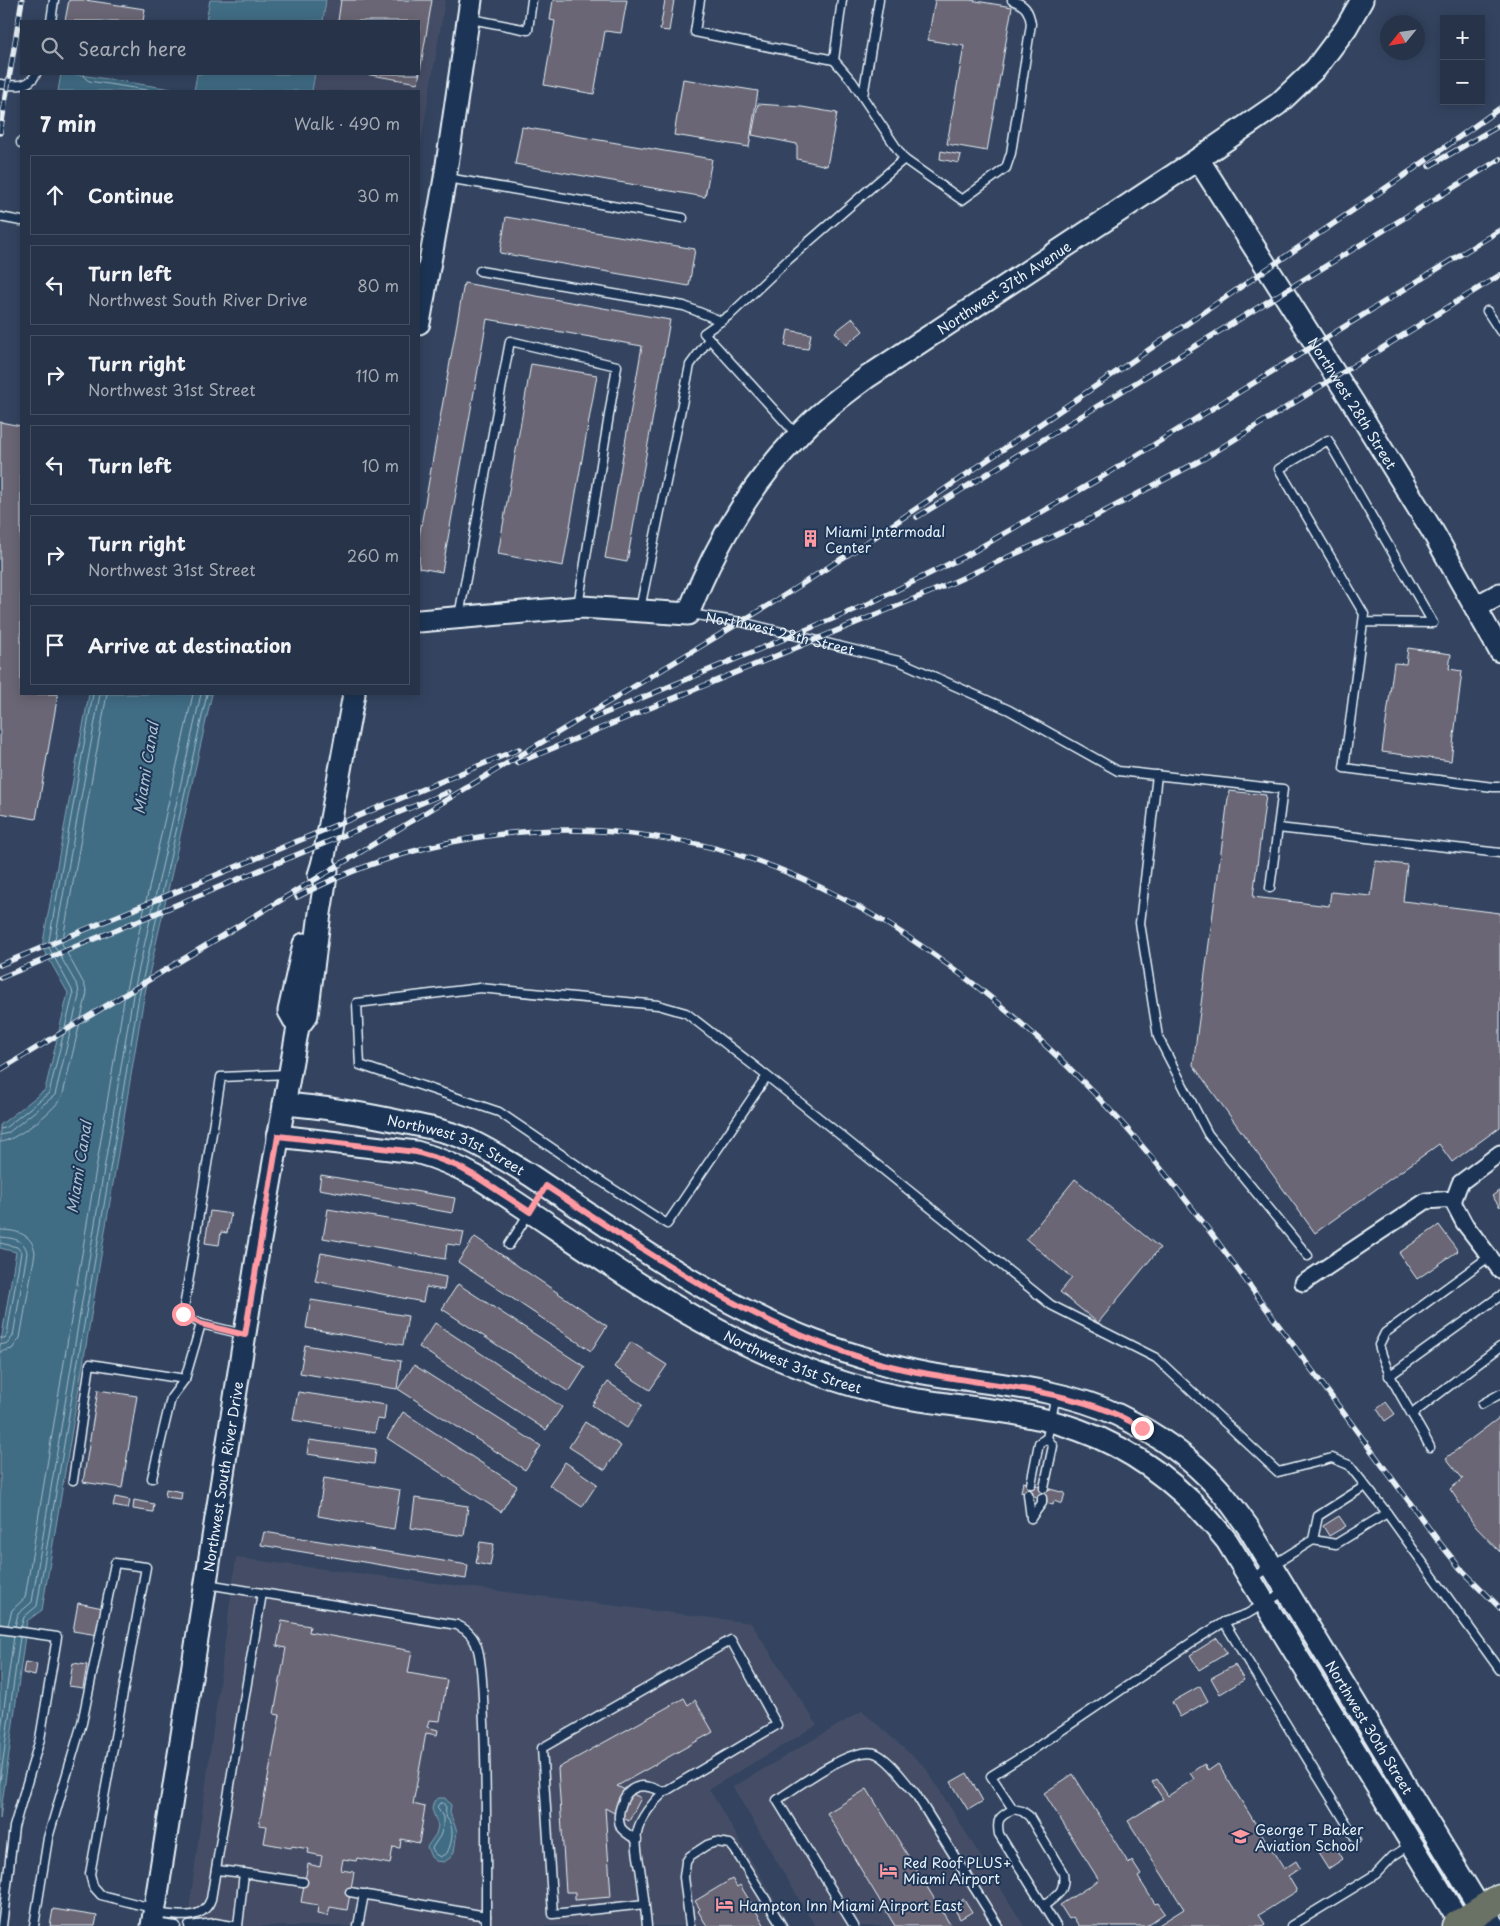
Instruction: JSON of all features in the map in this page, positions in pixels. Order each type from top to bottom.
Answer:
[{"type":"street","name":"Northwest 37th Avenue","points":[[688,614],[698,588],[732,525],[772,465],[798,436],[842,396],[866,378],[1278,104],[1316,68],[1346,28],[1362,0]]},
{"type":"street","points":[[420,317],[445,178],[470,9]]},
{"type":"street","name":"Northwest 28th Street","points":[[1198,159],[1433,532],[1500,651]]},
{"type":"street","points":[[1476,607],[1500,594]]},
{"type":"street","name":"Northwest 28th Street","points":[[420,621],[577,608],[688,614]]},
{"type":"street","name":"Northwest South River Drive","points":[[153,1917],[245,1335],[298,1027],[289,1010],[318,876],[323,862],[354,695]]},
{"type":"street","name":"Northwest 31st Street","points":[[284,1104],[315,1106],[390,1119],[444,1131],[487,1149],[672,1269],[785,1329],[850,1354],[928,1374],[1056,1395],[1099,1407],[1142,1428],[1170,1446],[1198,1468],[1219,1489],[1248,1527]]},
{"type":"street","name":"Northwest 31st Street","points":[[278,1136],[416,1152],[457,1166],[477,1177],[636,1283],[733,1338],[784,1361],[836,1380],[879,1392],[1049,1430],[1095,1436],[1151,1467],[1181,1490],[1198,1506],[1227,1541]]},
{"type":"street","points":[[1500,1153],[1460,1183],[1454,1202],[1464,1223],[1500,1270]]},
{"type":"street","points":[[530,1212],[546,1186]]},
{"type":"street","points":[[1303,1283],[1426,1201],[1454,1202]]},
{"type":"street","name":"Northwest 30th Street","points":[[1248,1527],[1287,1590],[1476,1918]]},
{"type":"street","name":"Northwest 30th Street","points":[[1227,1541],[1412,1844],[1476,1918]]},
{"type":"lane","points":[[51,20],[54,0]]},
{"type":"lane","points":[[470,9],[528,30],[532,0]]},
{"type":"lane","points":[[700,0],[695,32],[834,60],[863,96],[904,159],[962,200],[1006,168],[1011,153],[1031,24],[1029,12],[1021,4],[1012,0]]},
{"type":"lane","points":[[834,60],[842,0]]},
{"type":"lane","points":[[863,96],[879,0]]},
{"type":"lane","points":[[0,84],[20,90],[34,79],[36,75]]},
{"type":"lane","points":[[798,436],[704,333],[731,314],[789,259],[904,159]]},
{"type":"lane","points":[[445,178],[683,218]]},
{"type":"lane","points":[[0,217],[20,221]]},
{"type":"lane","points":[[480,271],[684,306],[721,321]]},
{"type":"lane","points":[[1487,311],[1500,331]]},
{"type":"lane","points":[[640,610],[690,364],[709,339]]},
{"type":"lane","points":[[459,618],[510,341],[617,366],[577,608]]},
{"type":"lane","points":[[1363,622],[1433,623],[1328,440],[1279,469],[1364,614],[1344,768],[1493,788],[1500,787]]},
{"type":"lane","name":"Northwest 28th Street","points":[[688,614],[742,622],[899,661],[1009,710],[1118,771],[1282,789],[1278,828]]},
{"type":"lane","points":[[1158,775],[1140,923],[1158,1037],[1208,1134],[1308,1256]]},
{"type":"lane","points":[[1270,888],[1278,828],[1500,854]]},
{"type":"lane","points":[[767,1076],[666,1224],[499,1112],[360,1065],[357,1003],[480,988],[658,1004],[686,1013],[767,1076],[1051,1305],[1156,1358],[1278,1472],[1332,1458],[1348,1465],[1387,1513],[1500,1670]]},
{"type":"lane","points":[[245,1335],[201,1324],[183,1314],[221,1077],[289,1074]]},
{"type":"lane","points":[[509,1245],[530,1212]]},
{"type":"lane","points":[[1430,1448],[1389,1376],[1379,1345],[1385,1334],[1490,1256]]},
{"type":"lane","points":[[1389,1376],[1500,1296]]},
{"type":"lane","points":[[152,1478],[171,1398],[185,1379],[201,1324]]},
{"type":"lane","points":[[1412,1414],[1500,1347]]},
{"type":"lane","points":[[73,1480],[90,1364],[185,1379]]},
{"type":"lane","points":[[1482,1404],[1500,1394]]},
{"type":"lane","points":[[1044,1488],[1052,1446],[1049,1430],[1056,1395]]},
{"type":"lane","points":[[1031,1484],[1039,1443],[1049,1430]]},
{"type":"lane","points":[[1313,1540],[1318,1516],[1365,1486]]},
{"type":"lane","points":[[1028,1494],[1031,1518],[1042,1503],[1042,1498]]},
{"type":"lane","points":[[1251,1579],[1313,1540],[1336,1544],[1387,1513]]},
{"type":"lane","points":[[34,1926],[48,1838],[82,1723],[115,1563],[146,1568],[92,1865],[91,1880],[96,1891],[101,1895],[176,1926]]},
{"type":"lane","points":[[205,1584],[457,1625],[464,1628],[471,1635],[479,1651],[486,1760],[486,1926]]},
{"type":"lane","points":[[1044,1906],[1060,1892],[1065,1884],[1063,1873],[1029,1816],[1013,1808],[991,1776],[1192,1642],[1224,1622],[1247,1614],[1266,1604],[1287,1590]]},
{"type":"lane","points":[[153,1917],[188,1916],[206,1908],[212,1899],[262,1593]]},
{"type":"lane","points":[[1224,1622],[1356,1839]]},
{"type":"lane","points":[[0,1629],[57,1637],[40,1739],[14,1827],[2,1926]]},
{"type":"lane","points":[[645,1904],[553,1914],[542,1748],[731,1640],[777,1725],[664,1792],[651,1806],[641,1822],[637,1840],[645,1904],[647,1926]]},
{"type":"lane","points":[[854,1926],[777,1800],[842,1760],[860,1752],[877,1754],[900,1775],[915,1793],[998,1926]]},
{"type":"lane","points":[[637,1840],[626,1833],[621,1827],[619,1815],[625,1797],[638,1786],[646,1786],[664,1792]]},
{"type":"lane","points":[[1013,1808],[1000,1817],[997,1826],[999,1834],[1056,1926]]},
{"type":"lane","points":[[690,1926],[684,1877],[686,1862],[698,1850],[716,1842],[730,1844],[736,1850],[782,1926]]},
{"type":"lane","points":[[1291,1926],[1376,1874],[1393,1856],[1412,1844]]},
{"type":"lane","points":[[217,1870],[303,1882]]},
{"type":"lane","points":[[238,1926],[244,1873]]},
{"type":"lane","points":[[350,1892],[486,1916]]},
{"type":"lane","points":[[358,1926],[364,1894]]},
{"type":"lane","points":[[189,1926],[215,1924],[233,1926]]},
{"type":"shaded area","points":[[327,0],[445,0],[420,148],[420,90],[313,90],[316,75],[420,75],[420,20],[324,20]]},
{"type":"shaded area","points":[[236,1558],[751,1623],[817,1725],[709,1789],[790,1926],[187,1926]]},
{"type":"shaded area","points":[[862,1711],[925,1767],[1024,1926],[815,1926],[733,1787]]},
{"type":"water","points":[[210,0],[326,0],[323,20],[206,20]]},
{"type":"water","points":[[61,75],[81,75],[178,90],[58,90]]},
{"type":"water","points":[[197,75],[315,75],[312,90],[194,90]]},
{"type":"water","name":"Miami Canal","points":[[89,695],[212,695],[144,997],[42,1610],[27,1621],[0,1819],[0,1347],[16,1252],[0,1248],[0,1125],[45,1090],[68,993],[42,947]]},
{"type":"water","points":[[439,1798],[445,1798],[451,1805],[450,1813],[457,1831],[454,1852],[444,1862],[436,1861],[431,1857],[427,1847],[436,1834],[438,1826],[432,1809],[434,1801]]},
{"type":"building","points":[[69,0],[85,0],[145,9],[143,20],[65,20]]},
{"type":"building","points":[[341,0],[432,0],[420,71],[420,20],[338,20]]},
{"type":"building","points":[[553,0],[627,0],[621,33],[605,31],[594,94],[544,85],[555,21],[550,20]]},
{"type":"building","points":[[665,0],[674,0],[669,31],[660,30]]},
{"type":"building","points":[[935,0],[970,0],[1012,7],[987,151],[947,144],[964,46],[928,40]]},
{"type":"building","points":[[371,75],[419,75],[418,83]]},
{"type":"building","points":[[683,79],[758,91],[749,147],[674,135]]},
{"type":"building","points":[[758,104],[802,107],[837,113],[827,166],[797,159],[797,144],[752,135]]},
{"type":"building","points":[[522,127],[712,159],[705,197],[515,164]]},
{"type":"building","points":[[941,151],[961,155],[959,163],[940,159]]},
{"type":"building","points":[[506,217],[695,249],[689,286],[500,253]]},
{"type":"building","points":[[464,283],[670,320],[627,562],[605,558],[642,346],[487,319],[442,572],[420,568],[420,531]]},
{"type":"building","points":[[853,318],[863,331],[846,345],[835,332]]},
{"type":"building","points":[[788,330],[811,334],[808,349],[785,346]]},
{"type":"building","points":[[531,364],[597,375],[563,566],[498,554]]},
{"type":"building","points":[[0,422],[20,426],[20,695],[58,695],[36,819],[0,813]]},
{"type":"building","name":"Miami Intermodal Center","points":[[813,533],[817,540],[808,545],[805,538]]},
{"type":"building","points":[[1408,648],[1451,654],[1449,669],[1462,671],[1451,761],[1382,752],[1394,663],[1406,664]]},
{"type":"building","points":[[1229,791],[1266,795],[1253,897],[1329,906],[1331,892],[1371,896],[1376,861],[1407,865],[1403,901],[1500,913],[1500,1127],[1452,1162],[1439,1144],[1315,1233],[1193,1065]]},
{"type":"building","points":[[321,1175],[455,1198],[452,1213],[319,1189]]},
{"type":"building","points":[[1075,1179],[1160,1248],[1098,1323],[1060,1292],[1072,1278],[1026,1239]]},
{"type":"building","points":[[1500,1190],[1500,1207],[1492,1196]]},
{"type":"building","points":[[328,1209],[464,1232],[461,1246],[447,1244],[445,1259],[323,1238]]},
{"type":"building","points":[[210,1211],[231,1214],[227,1233],[221,1232],[219,1245],[205,1243]]},
{"type":"building","points":[[1439,1225],[1458,1251],[1417,1279],[1399,1253]]},
{"type":"building","points":[[475,1237],[607,1326],[591,1351],[458,1262]]},
{"type":"building","points":[[321,1253],[446,1277],[444,1290],[426,1287],[423,1302],[315,1281]]},
{"type":"building","points":[[458,1284],[585,1367],[569,1392],[442,1309]]},
{"type":"building","points":[[311,1300],[408,1316],[403,1345],[306,1328]]},
{"type":"building","points":[[435,1323],[562,1407],[546,1430],[419,1347]]},
{"type":"building","points":[[631,1342],[667,1365],[650,1390],[614,1367]]},
{"type":"building","points":[[305,1345],[401,1361],[397,1389],[300,1373]]},
{"type":"building","points":[[414,1365],[541,1446],[525,1470],[398,1389]]},
{"type":"building","points":[[608,1382],[642,1405],[627,1428],[592,1405]]},
{"type":"building","points":[[98,1390],[137,1396],[122,1488],[83,1482]]},
{"type":"building","points":[[298,1392],[386,1405],[384,1420],[377,1419],[375,1433],[293,1420]]},
{"type":"building","points":[[1386,1402],[1395,1414],[1385,1421],[1377,1409]]},
{"type":"building","points":[[403,1412],[517,1486],[501,1512],[387,1438]]},
{"type":"building","points":[[1500,1417],[1500,1552],[1475,1526],[1450,1489],[1463,1479],[1446,1458]]},
{"type":"building","points":[[585,1422],[621,1446],[605,1470],[569,1447]]},
{"type":"building","points":[[309,1440],[376,1449],[374,1464],[307,1454]]},
{"type":"building","points":[[565,1462],[597,1484],[582,1507],[549,1485]]},
{"type":"building","points":[[324,1478],[400,1490],[394,1529],[318,1516]]},
{"type":"building","points":[[1023,1482],[1065,1493],[1062,1504],[1054,1501],[1053,1505],[1046,1503],[1047,1500],[1021,1492]]},
{"type":"building","points":[[166,1489],[182,1492],[181,1499],[165,1497]]},
{"type":"building","points":[[115,1497],[130,1500],[128,1509],[113,1506]]},
{"type":"building","points":[[415,1498],[468,1506],[464,1536],[411,1528]]},
{"type":"building","points":[[134,1500],[154,1504],[153,1512],[133,1509]]},
{"type":"building","points":[[1339,1516],[1346,1526],[1329,1536],[1323,1526]]},
{"type":"building","points":[[264,1532],[468,1565],[466,1579],[261,1545]]},
{"type":"building","points":[[480,1542],[494,1544],[490,1566],[476,1563]]},
{"type":"building","points":[[78,1603],[103,1608],[98,1635],[73,1631]]},
{"type":"building","points":[[282,1621],[310,1626],[309,1632],[412,1651],[408,1673],[447,1680],[440,1721],[429,1720],[427,1727],[438,1730],[437,1735],[426,1733],[413,1804],[425,1807],[419,1843],[401,1839],[400,1848],[393,1847],[390,1864],[357,1858],[356,1861],[343,1859],[341,1870],[354,1872],[347,1910],[330,1907],[328,1916],[317,1914],[318,1905],[301,1902],[308,1864],[320,1867],[322,1856],[308,1853],[309,1849],[264,1843],[267,1826],[259,1825],[280,1715],[274,1714],[286,1648],[277,1646]]},
{"type":"building","points":[[1217,1638],[1227,1653],[1199,1670],[1190,1655]]},
{"type":"building","points":[[25,1662],[37,1664],[35,1676],[23,1673]]},
{"type":"building","points":[[73,1663],[87,1665],[83,1688],[69,1686]]},
{"type":"building","points":[[1235,1665],[1244,1680],[1220,1694],[1211,1678]]},
{"type":"building","points":[[1200,1686],[1208,1701],[1180,1717],[1172,1702]]},
{"type":"building","points":[[684,1698],[688,1705],[695,1700],[713,1732],[617,1786],[641,1798],[629,1821],[605,1808],[611,1897],[575,1900],[575,1892],[566,1892],[558,1768]]},
{"type":"building","points":[[1204,1764],[1208,1771],[1218,1764],[1284,1869],[1296,1861],[1300,1868],[1288,1876],[1297,1891],[1259,1915],[1265,1924],[1262,1926],[1157,1926],[1184,1909],[1128,1821],[1163,1799],[1152,1782],[1157,1779],[1168,1796],[1194,1779],[1190,1773]]},
{"type":"building","points":[[967,1773],[983,1801],[968,1810],[951,1782]]},
{"type":"building","points":[[1073,1774],[1129,1864],[1132,1861],[1141,1875],[1138,1877],[1155,1904],[1158,1903],[1165,1913],[1146,1926],[1079,1926],[1073,1917],[1069,1919],[1060,1905],[1099,1880],[1044,1793]]},
{"type":"building","name":"Red Roof PLUS+ Miami Airport","points":[[867,1789],[951,1926],[895,1926],[827,1813]]},
{"type":"building","points":[[1334,1844],[1343,1859],[1328,1869],[1318,1853]]},
{"type":"building","name":"Hampton Inn Miami Airport East","points":[[732,1879],[737,1887],[740,1885],[765,1926],[707,1926],[698,1911],[700,1909],[695,1901]]},
{"type":"building","points":[[964,1899],[972,1912],[960,1919],[953,1906]]},
{"type":"building","points":[[53,1909],[97,1916],[95,1926],[50,1926]]},
{"type":"railway","points":[[0,133],[22,0]]},
{"type":"railway","points":[[0,1070],[777,600],[863,545],[1500,108]]},
{"type":"railway","points":[[1429,166],[1500,125]]},
{"type":"railway","points":[[917,517],[1500,159]]},
{"type":"railway","points":[[591,719],[866,605],[967,555],[1097,480],[1500,230]]},
{"type":"railway","points":[[517,763],[945,586],[1087,521],[1203,459],[1500,275]]},
{"type":"railway","points":[[0,965],[519,749]]},
{"type":"railway","points":[[0,978],[448,792]]},
{"type":"railway","points":[[297,897],[334,879],[372,864],[452,842],[492,835],[574,830],[626,833],[701,845],[760,862],[819,886],[876,917],[931,952],[984,992],[1080,1078],[1122,1123],[1200,1219],[1439,1542],[1460,1568],[1500,1608]]},
{"type":"place","name":"Miami Intermodal Center","points":[[811,539]]},
{"type":"place","name":"George T Baker Aviation School","points":[[1241,1837]]},
{"type":"place","name":"Red Roof PLUS+ Miami Airport","points":[[889,1870]]},
{"type":"place","name":"Hampton Inn Miami Airport East","points":[[725,1905]]},
{"type":"route","points":[[183,1314],[201,1324],[245,1335],[278,1136],[416,1152],[457,1166],[530,1212],[546,1186],[672,1269],[751,1313],[814,1341],[850,1354],[904,1369],[1056,1395],[1099,1407],[1142,1428]]}]
